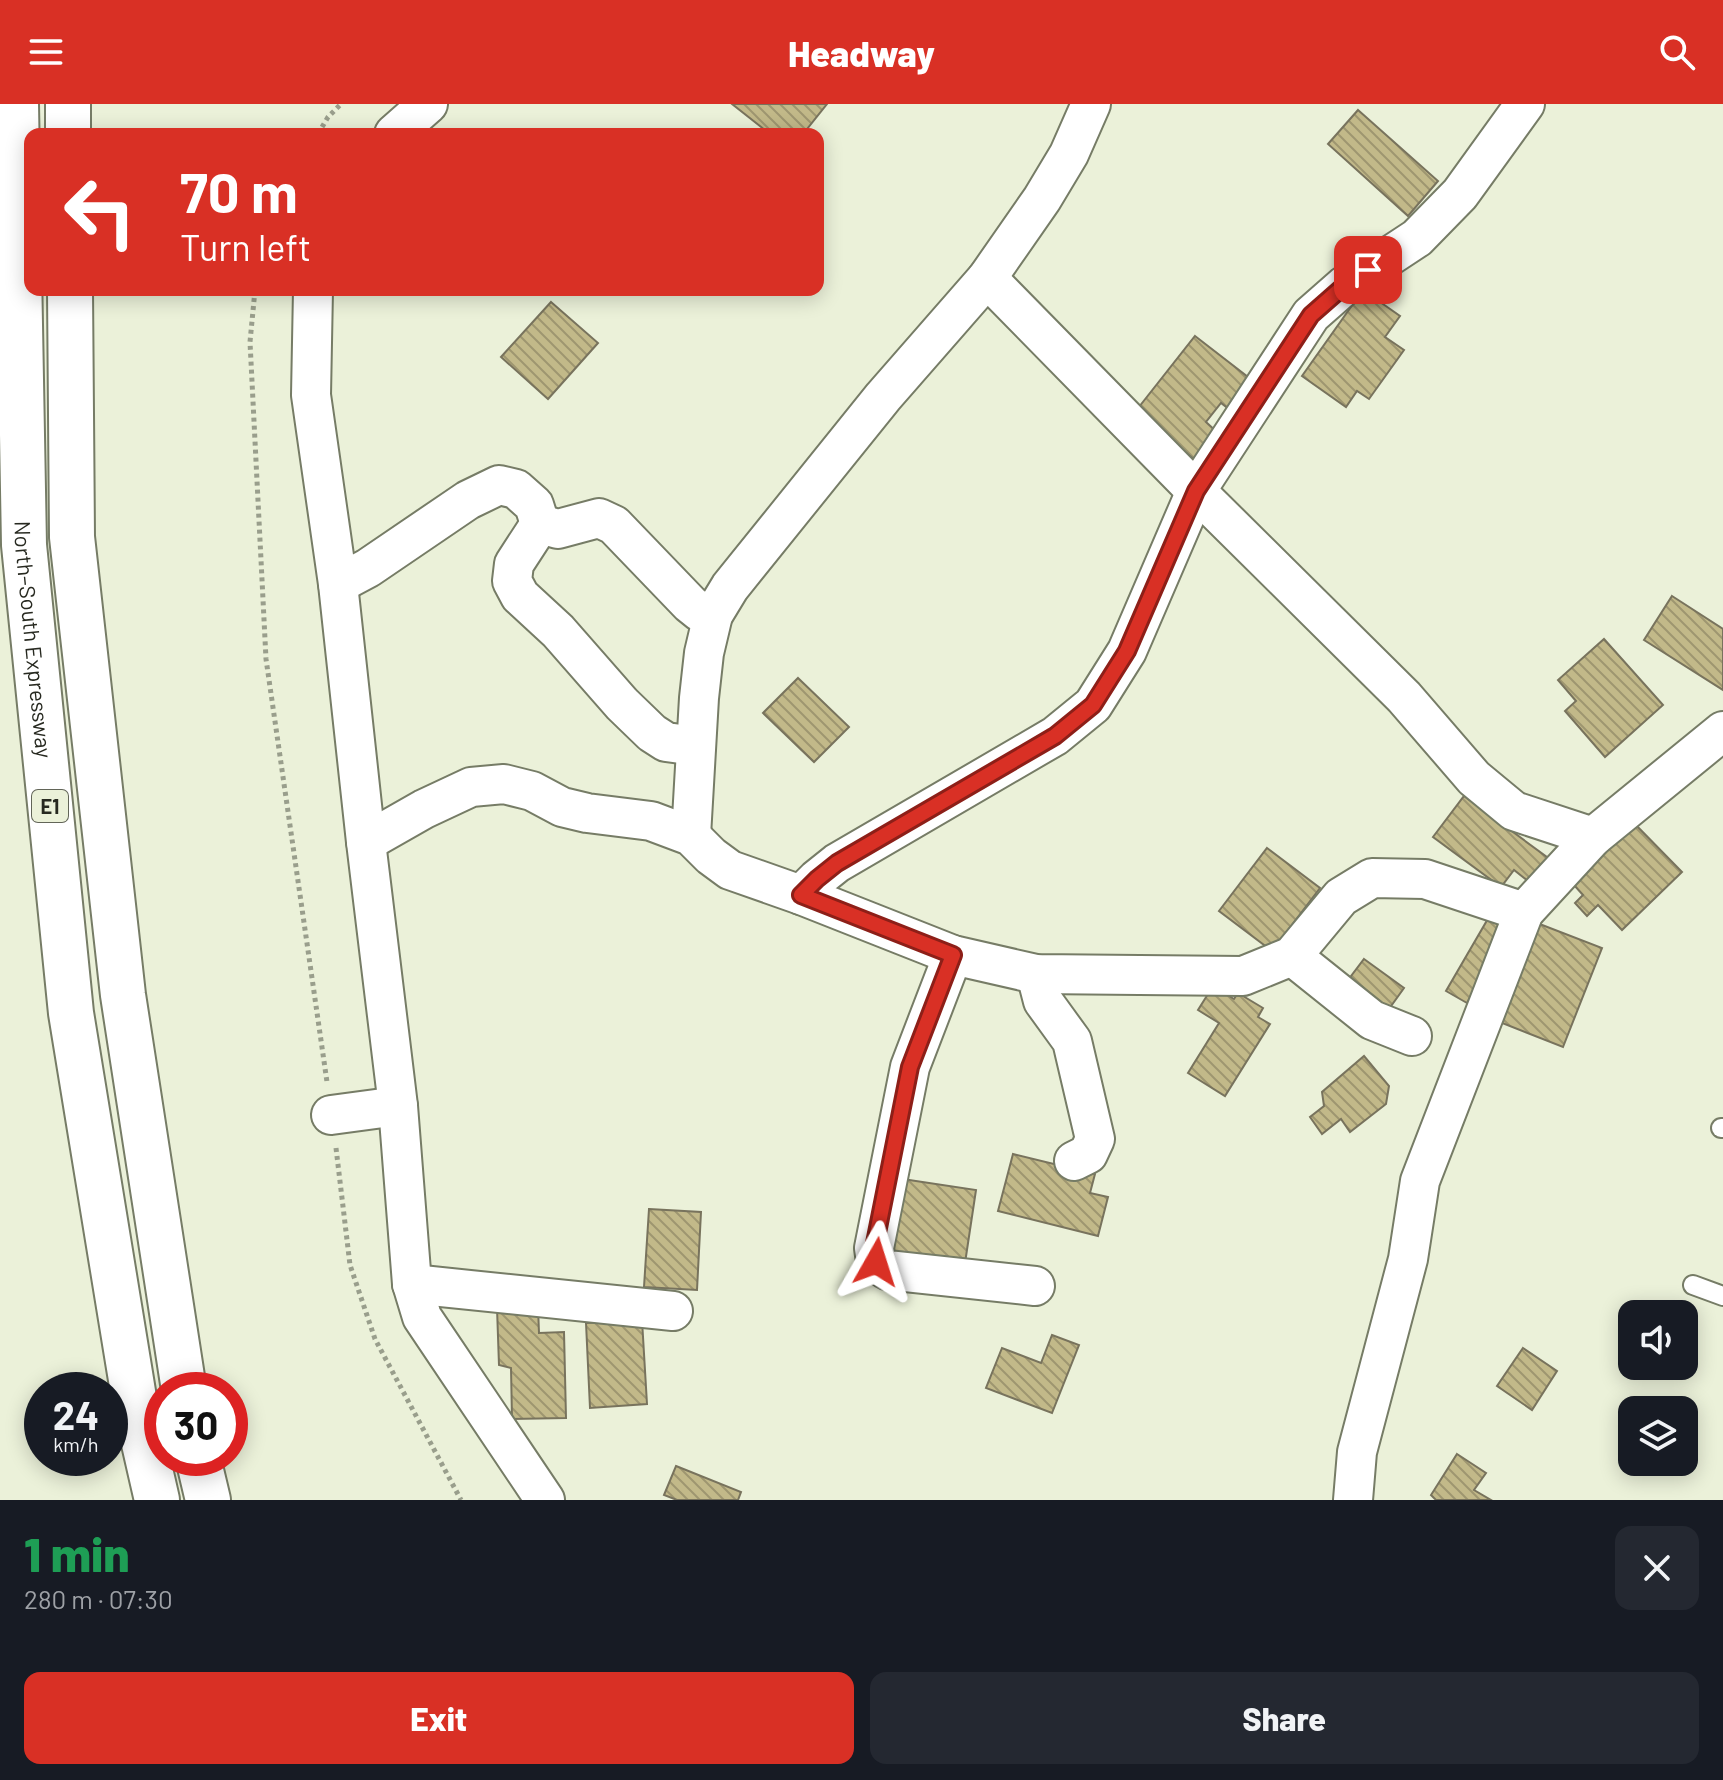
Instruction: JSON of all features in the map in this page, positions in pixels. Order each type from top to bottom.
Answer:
[{"type":"highway","name":"North–South Expressway","points":[[16,104],[24,545],[67,981],[135,1404],[157,1500]]},
{"type":"highway","points":[[68,104],[68,128]]},
{"type":"highway","name":"North–South Expressway","points":[[70,296],[74,552],[123,995],[181,1372]]},
{"type":"highway","points":[[202,1476],[208,1500]]},
{"type":"street","points":[[401,128],[428,104]]},
{"type":"street","points":[[691,836],[704,653],[713,615],[730,587],[883,397],[987,278],[1069,154],[1091,104]]},
{"type":"street","points":[[801,895],[837,863],[1055,736],[1093,705],[1127,651],[1196,491],[1311,315],[1344,286],[1417,238],[1460,194],[1525,104]]},
{"type":"street","points":[[987,278],[1404,697],[1474,778],[1514,811],[1593,837]]},
{"type":"street","points":[[313,296],[311,395],[338,584],[398,1106],[412,1284],[422,1317],[545,1500]]},
{"type":"street","points":[[338,584],[368,568],[468,500],[499,485],[516,489],[534,505],[540,524]]},
{"type":"street","points":[[540,524],[558,529],[599,518],[614,525],[690,604],[700,612],[713,615]]},
{"type":"street","points":[[540,524],[514,564],[512,581],[520,596],[558,631],[622,704],[652,733],[666,742],[696,746]]},
{"type":"street","points":[[1353,1500],[1357,1452],[1408,1259],[1420,1181],[1524,912],[1593,837],[1723,731]]},
{"type":"street","points":[[366,842],[471,787],[504,784],[532,791],[562,807],[651,821],[691,836],[730,870],[953,955],[1036,974],[1243,976],[1292,956],[1341,897],[1372,878],[1425,879],[1524,912]]},
{"type":"street","points":[[953,955],[910,1067],[874,1248],[876,1262],[887,1270],[1035,1286]]},
{"type":"street","points":[[1292,956],[1372,1020],[1412,1036]]},
{"type":"street","points":[[1036,974],[1043,1001],[1072,1041],[1095,1139],[1088,1154],[1074,1161]]},
{"type":"street","points":[[331,1115],[398,1106]]},
{"type":"street","points":[[412,1284],[673,1311]]},
{"type":"lane","points":[[1693,1285],[1723,1296]]},
{"type":"path","points":[[322,128],[341,104]]},
{"type":"path","points":[[254,296],[250,342],[266,659],[350,1265],[375,1339],[461,1500]]},
{"type":"building","points":[[732,104],[827,104],[808,128],[762,128]]},
{"type":"building","points":[[1358,110],[1438,181],[1408,216],[1328,144]]},
{"type":"building","points":[[1363,290],[1400,316],[1385,337],[1404,350],[1369,399],[1357,391],[1346,407],[1302,376]]},
{"type":"building","points":[[551,302],[598,343],[548,399],[501,357]]},
{"type":"building","points":[[1195,336],[1257,384],[1234,413],[1221,403],[1206,422],[1217,432],[1195,460],[1135,412]]},
{"type":"building","points":[[1672,596],[1723,629],[1723,690],[1644,640]]},
{"type":"building","points":[[1604,639],[1663,705],[1605,757],[1565,711],[1576,701],[1558,680]]},
{"type":"building","points":[[798,678],[849,727],[814,762],[763,713]]},
{"type":"building","points":[[1464,796],[1551,860],[1533,885],[1514,870],[1501,887],[1433,837]]},
{"type":"building","points":[[1630,819],[1682,872],[1622,930],[1598,905],[1587,916],[1575,903],[1583,895],[1574,885],[1593,866],[1587,860]]},
{"type":"building","points":[[1267,848],[1320,888],[1272,951],[1219,911]]},
{"type":"building","points":[[1489,917],[1509,929],[1467,1003],[1446,991]]},
{"type":"building","points":[[1537,923],[1602,948],[1563,1047],[1497,1021]]},
{"type":"building","points":[[1364,959],[1404,988],[1386,1013],[1345,984]]},
{"type":"building","points":[[1213,986],[1234,999],[1238,993],[1263,1008],[1258,1017],[1270,1024],[1225,1096],[1188,1073],[1219,1023],[1198,1010]]},
{"type":"building","points":[[1364,1056],[1389,1086],[1386,1104],[1350,1132],[1341,1119],[1322,1134],[1310,1117],[1324,1106],[1322,1092]]},
{"type":"building","points":[[1013,1154],[1095,1174],[1090,1193],[1108,1197],[1098,1236],[998,1211]]},
{"type":"building","points":[[896,1178],[976,1190],[965,1263],[885,1251]]},
{"type":"building","points":[[649,1209],[701,1212],[697,1290],[644,1287]]},
{"type":"building","points":[[538,1307],[539,1333],[564,1332],[566,1418],[512,1419],[511,1368],[499,1365],[497,1308]]},
{"type":"building","points":[[642,1320],[647,1404],[590,1408],[586,1323]]},
{"type":"building","points":[[1052,1335],[1079,1345],[1052,1413],[986,1388],[1002,1348],[1041,1363]]},
{"type":"building","points":[[1523,1348],[1557,1371],[1532,1410],[1497,1386]]},
{"type":"building","points":[[1457,1454],[1486,1473],[1474,1490],[1491,1500],[1436,1500],[1431,1495]]},
{"type":"building","points":[[676,1466],[741,1492],[738,1500],[677,1500],[664,1495]]},
{"type":"route","points":[[876,1262],[874,1248],[910,1067],[953,955],[801,895],[837,863],[1055,736],[1093,705],[1127,651],[1196,491],[1311,315],[1368,270]]}]
